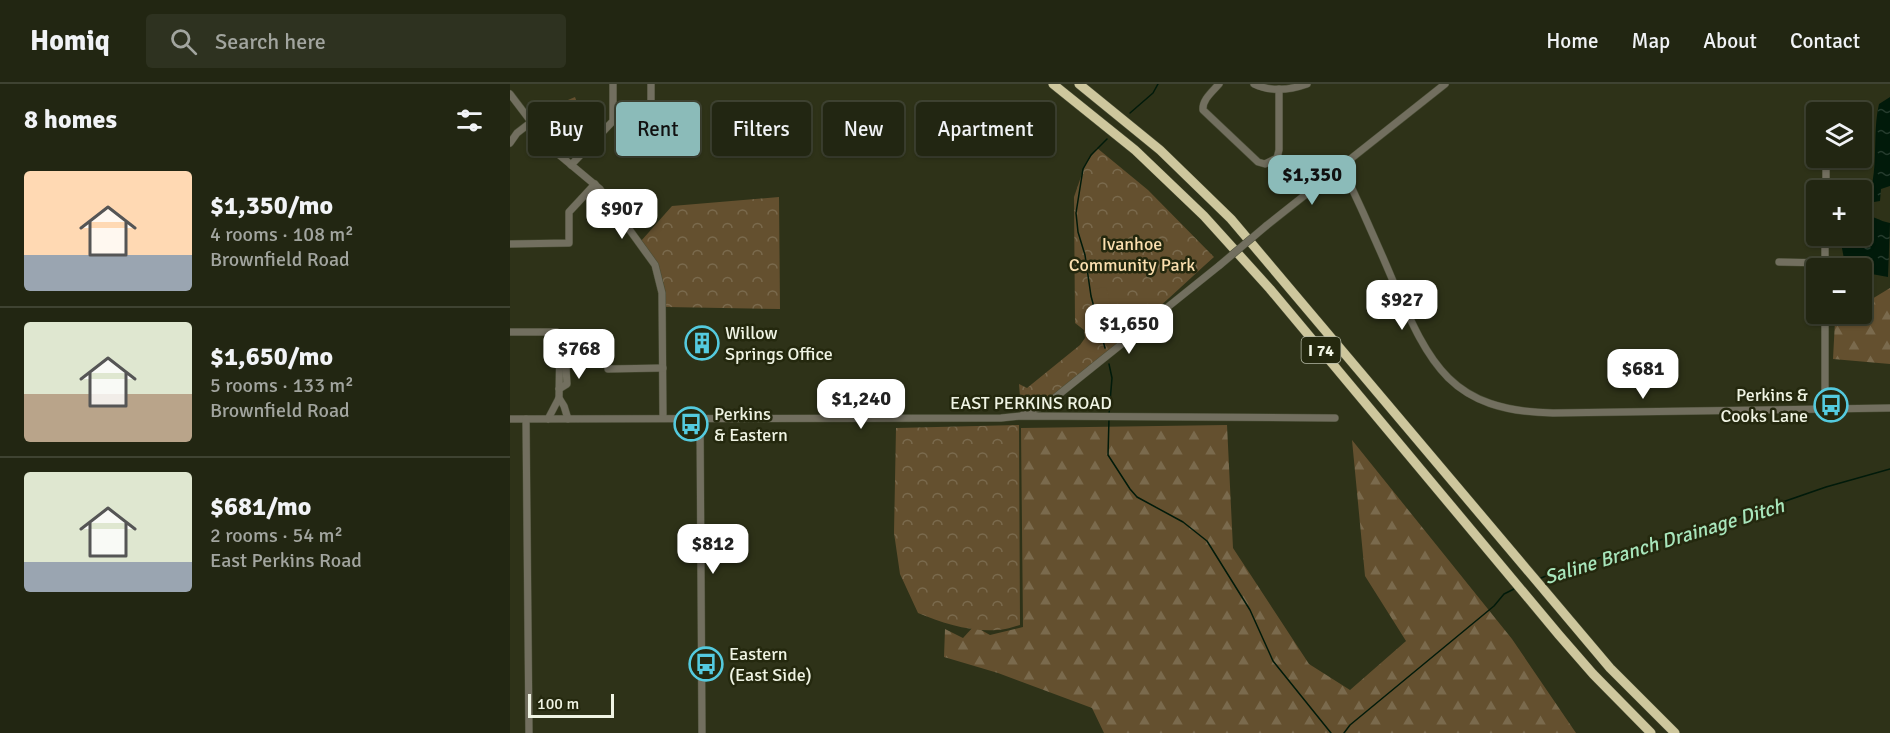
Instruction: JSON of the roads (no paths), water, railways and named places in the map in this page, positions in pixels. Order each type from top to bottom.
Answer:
[{"type":"highway","name":"I 74","points":[[1053,84],[1135,150],[1204,216],[1270,289],[1535,607],[1593,674],[1651,733]]},
{"type":"highway","name":"I 74","points":[[1079,84],[1160,150],[1231,219],[1610,668],[1675,733]]},
{"type":"street","points":[[572,165],[613,121],[613,84]]},
{"type":"street","points":[[651,84],[651,102]]},
{"type":"street","points":[[1219,84],[1203,104],[1203,110],[1258,162],[1265,164],[1277,158],[1280,150],[1279,89]]},
{"type":"street","points":[[1254,84],[1279,89],[1290,89],[1307,84]]},
{"type":"street","points":[[1021,416],[1047,404],[1445,84]]},
{"type":"street","points":[[510,94],[528,120]]},
{"type":"street","points":[[510,143],[528,125]]},
{"type":"street","points":[[561,156],[594,184],[650,257],[658,273],[662,293],[663,418]]},
{"type":"street","points":[[1342,167],[1415,330],[1431,358],[1448,378],[1474,396],[1505,408],[1536,413],[1890,408]]},
{"type":"street","points":[[510,244],[569,243],[569,212],[594,184]]},
{"type":"street","points":[[1779,262],[1806,264]]},
{"type":"street","points":[[1825,324],[1826,410]]},
{"type":"street","points":[[510,332],[559,333],[561,338],[560,363],[566,368],[567,384],[559,389],[559,398],[548,419]]},
{"type":"street","points":[[608,369],[663,368]]},
{"type":"street","points":[[559,398],[568,419]]},
{"type":"street","name":"EAST PERKINS ROAD","points":[[510,419],[1001,418],[1021,416],[1335,418]]},
{"type":"street","points":[[700,418],[702,733]]},
{"type":"street","points":[[526,419],[530,733]]},
{"type":"water","points":[[1890,97],[1890,186],[1881,189],[1880,201],[1874,202],[1872,184],[1879,104]]},
{"type":"water","points":[[1872,217],[1890,223],[1888,277],[1872,274],[1872,258],[1844,258],[1842,246],[1872,246]]},
{"type":"waterway","points":[[1130,113],[1153,93],[1158,84]]},
{"type":"waterway","points":[[1105,348],[1091,296],[1076,213],[1083,169],[1091,155],[1107,139]]},
{"type":"waterway","points":[[1109,364],[1112,378],[1109,414]]},
{"type":"waterway","points":[[1109,418],[1108,455],[1130,489],[1137,497],[1183,522],[1207,541],[1250,610],[1273,661],[1331,733]]},
{"type":"waterway","name":"Saline Branch Drainage Ditch","points":[[1541,578],[1568,567],[1677,535],[1696,532],[1826,487],[1890,469]]},
{"type":"waterway","name":"Saline Branch Drainage Ditch","points":[[1344,733],[1350,725],[1494,606],[1504,594],[1514,589]]},
{"type":"place","name":"Willow Springs Office","points":[[702,343]]},
{"type":"place","name":"Perkins & Cooks Lane","points":[[1831,405]]},
{"type":"place","name":"Perkins & Eastern","points":[[691,424]]},
{"type":"place","name":"Eastern (East Side)","points":[[706,664]]},
{"type":"park label","name":"Ivanhoe Community Park","points":[[1132,254]]}]
